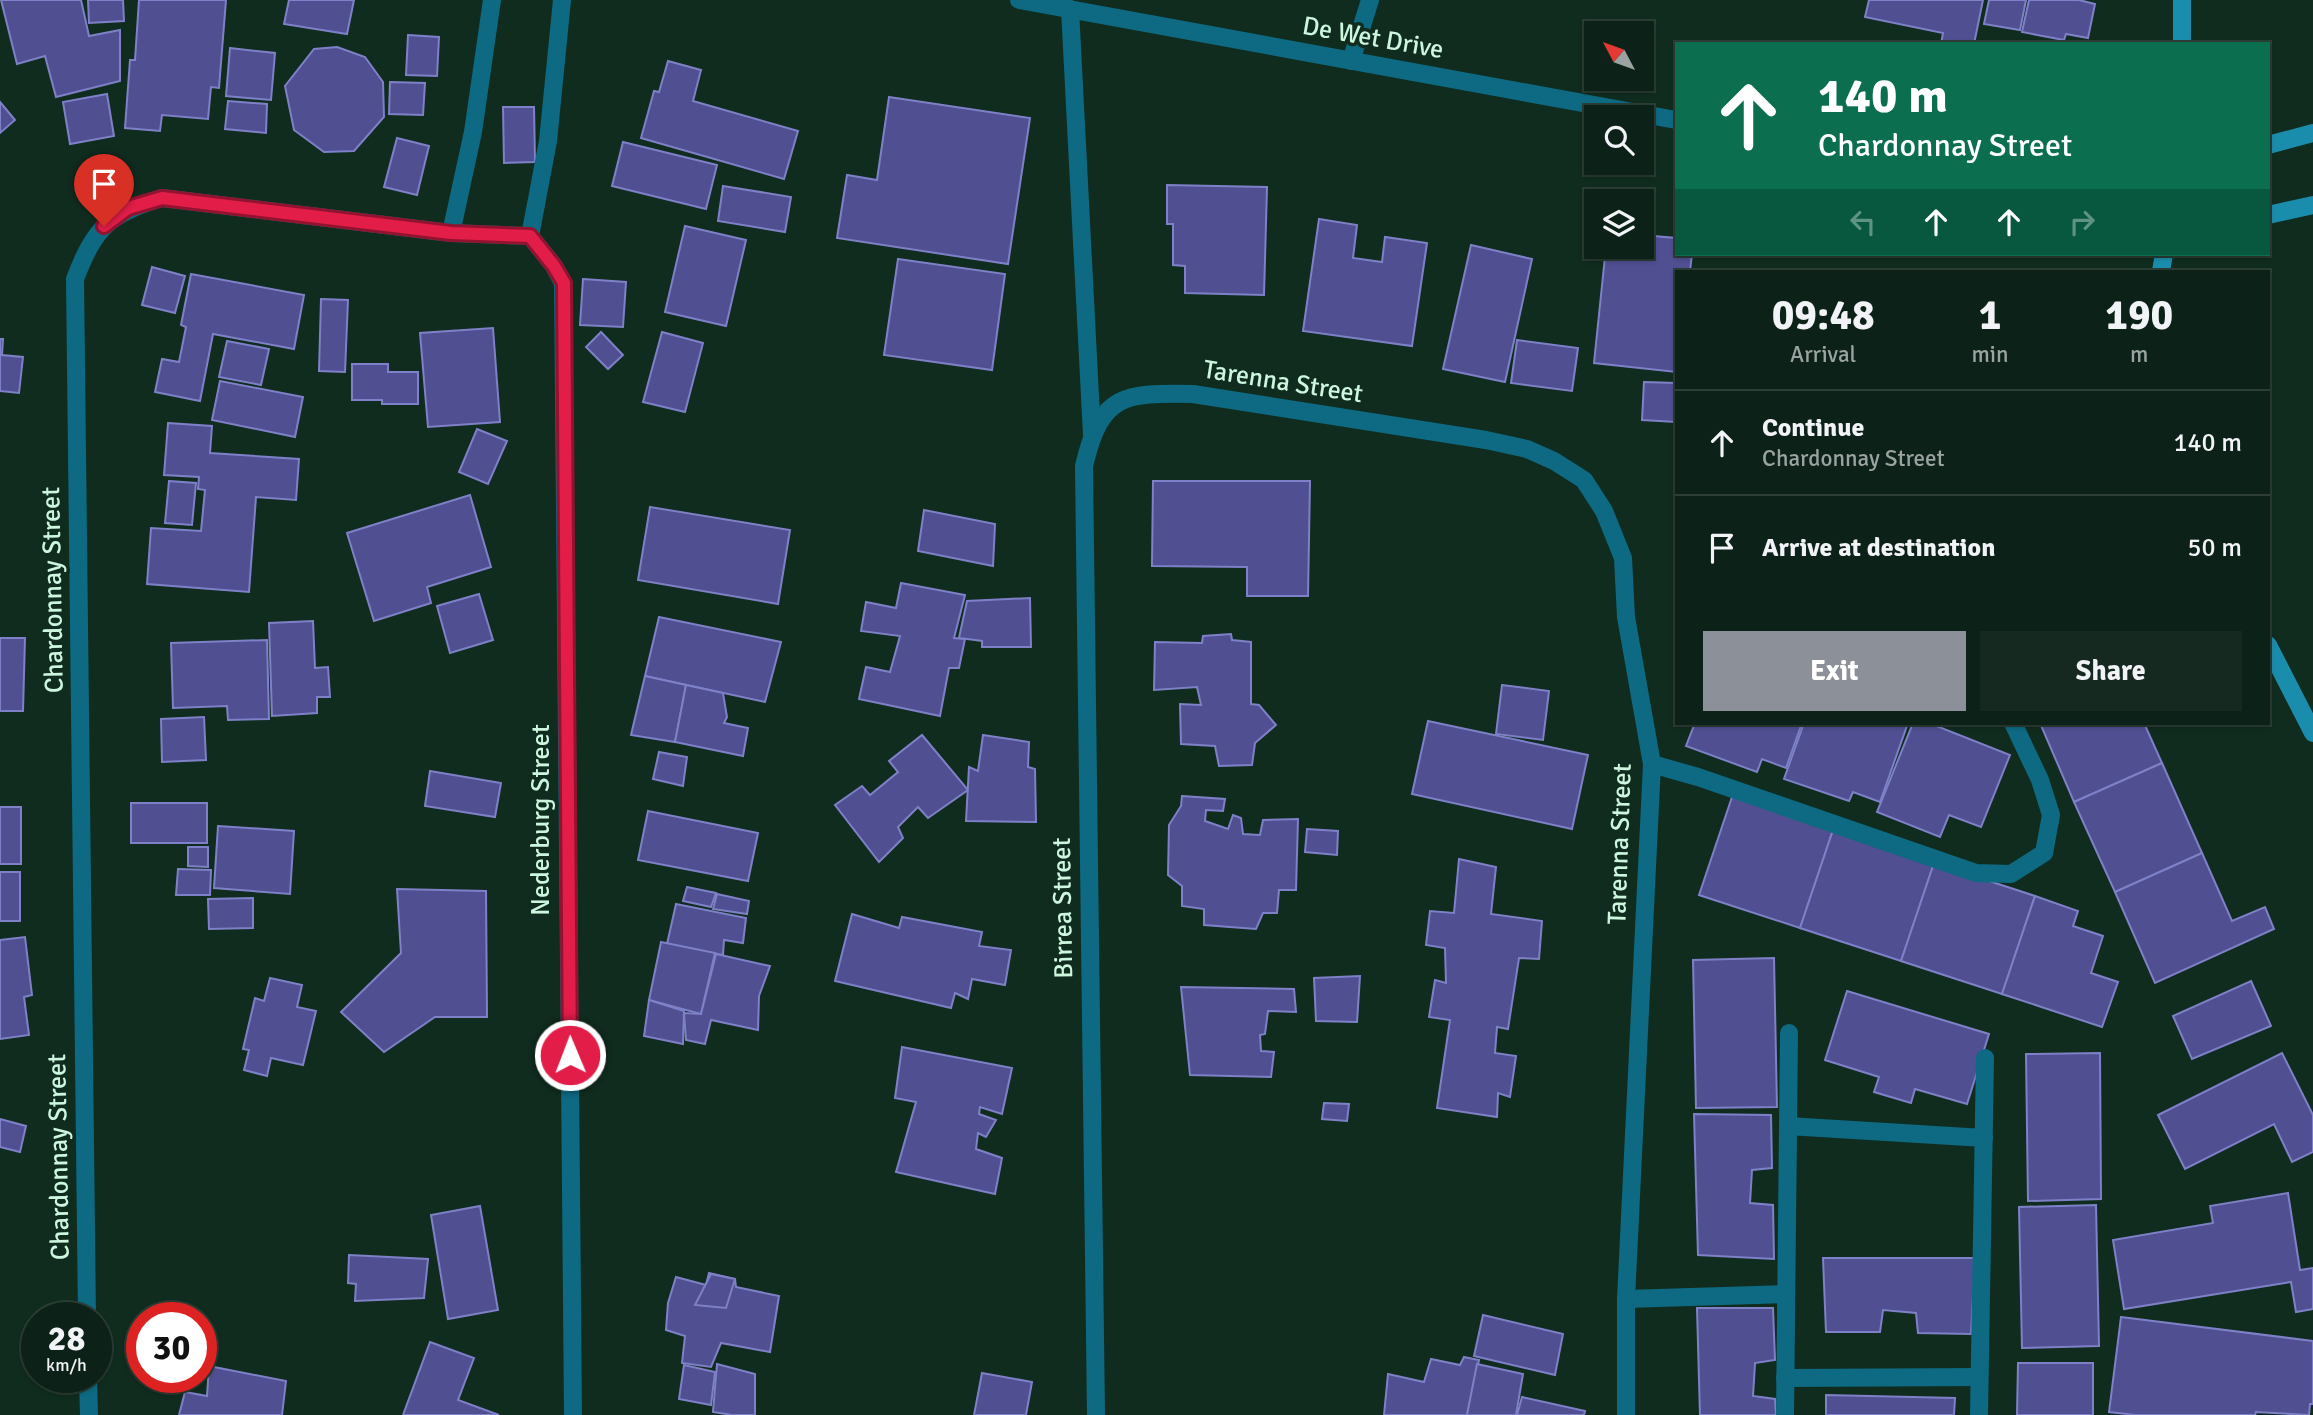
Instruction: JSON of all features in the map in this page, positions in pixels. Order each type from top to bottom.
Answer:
[{"type":"street","points":[[492,0],[473,132],[451,233],[530,236],[548,141],[562,0]]},
{"type":"street","name":"De Wet Drive","points":[[1019,0],[1675,120]]},
{"type":"street","points":[[1351,61],[1370,0]]},
{"type":"street","points":[[2182,0],[2182,42]]},
{"type":"street","points":[[1070,9],[1091,435]]},
{"type":"street","points":[[2270,144],[2313,133]]},
{"type":"street","name":"Chardonnay Street","points":[[88,1302],[75,279],[86,250],[104,226],[128,208],[162,198],[451,233]]},
{"type":"street","points":[[2270,215],[2313,205]]},
{"type":"street","name":"Nederburg Street","points":[[530,236],[564,283],[573,1415]]},
{"type":"street","name":"Tarenna Street","points":[[1111,406],[1133,396],[1193,394],[1500,443],[1527,449],[1555,461],[1584,480],[1604,511],[1623,558],[1626,617],[1652,764],[1626,1299],[1626,1415]]},
{"type":"street","name":"Birrea Street","points":[[1096,1415],[1083,507],[1084,466],[1091,435],[1111,406]]},
{"type":"street","points":[[2270,649],[2313,733]]},
{"type":"street","points":[[1652,764],[1698,777],[1976,873],[2011,874],[2044,853],[2051,815],[2040,780],[2014,725]]},
{"type":"street","points":[[1785,1415],[1789,1033]]},
{"type":"street","points":[[1979,1415],[1985,1058]]},
{"type":"street","points":[[1788,1126],[1984,1138]]},
{"type":"street","points":[[1626,1299],[1786,1294]]},
{"type":"street","points":[[1785,1378],[1979,1377]]},
{"type":"street","points":[[88,1393],[89,1415]]},
{"type":"building","points":[[1,0],[81,0],[89,36],[120,30],[120,81],[56,97],[45,56],[17,64]]},
{"type":"building","points":[[88,0],[123,0],[124,21],[89,23]]},
{"type":"building","points":[[139,0],[226,0],[219,88],[211,87],[208,119],[162,115],[160,131],[125,128],[130,60],[135,60]]},
{"type":"building","points":[[289,0],[354,0],[347,34],[284,24]]},
{"type":"building","points":[[1869,0],[1983,0],[1974,42],[1941,42],[1943,33],[1865,17]]},
{"type":"building","points":[[1989,0],[2026,0],[2020,30],[1984,24]]},
{"type":"building","points":[[2029,0],[2079,0],[2095,4],[2088,38],[2066,34],[2064,40],[2022,32]]},
{"type":"building","points":[[408,35],[439,37],[437,76],[406,75]]},
{"type":"building","points":[[337,47],[365,57],[383,82],[384,117],[354,151],[324,152],[294,130],[285,86],[314,49]]},
{"type":"building","points":[[230,48],[275,53],[271,100],[226,96]]},
{"type":"building","points":[[668,61],[701,70],[693,101],[798,131],[784,179],[641,138],[654,91],[659,92]]},
{"type":"building","points":[[390,82],[425,83],[423,115],[389,114]]},
{"type":"building","points":[[107,94],[114,136],[70,144],[63,102]]},
{"type":"building","points":[[889,97],[1030,118],[1008,264],[837,238],[847,175],[877,180]]},
{"type":"building","points":[[228,101],[267,104],[266,133],[225,129]]},
{"type":"building","points":[[0,102],[15,120],[0,133]]},
{"type":"building","points":[[503,107],[534,107],[535,162],[504,163]]},
{"type":"building","points":[[397,138],[429,146],[417,195],[384,187]]},
{"type":"building","points":[[623,142],[717,165],[706,209],[612,186]]},
{"type":"building","points":[[1167,185],[1267,187],[1264,295],[1185,293],[1185,266],[1173,265],[1173,224],[1167,224]]},
{"type":"building","points":[[723,186],[791,197],[785,232],[718,221]]},
{"type":"building","points":[[1319,219],[1357,225],[1353,258],[1382,262],[1385,237],[1427,243],[1412,346],[1303,331]]},
{"type":"building","points":[[685,226],[746,240],[726,326],[665,312]]},
{"type":"building","points":[[1654,236],[1675,238],[1675,256],[1692,256],[1690,270],[1675,270],[1675,372],[1594,363],[1605,259],[1654,259]]},
{"type":"building","points":[[1471,245],[1532,259],[1505,382],[1443,369]]},
{"type":"building","points":[[898,259],[1005,274],[992,370],[884,355]]},
{"type":"building","points":[[152,267],[185,276],[175,313],[142,305]]},
{"type":"building","points":[[191,274],[304,295],[294,349],[213,334],[200,401],[155,392],[162,359],[179,362],[186,327],[181,325]]},
{"type":"building","points":[[583,279],[626,282],[623,327],[580,325]]},
{"type":"building","points":[[321,299],[348,300],[345,372],[319,371]]},
{"type":"building","points":[[493,328],[500,422],[428,427],[420,333]]},
{"type":"building","points":[[601,332],[623,355],[608,369],[586,347]]},
{"type":"building","points":[[662,332],[703,343],[685,412],[643,402]]},
{"type":"building","points":[[0,339],[3,339],[2,355],[23,357],[19,393],[0,391]]},
{"type":"building","points":[[1517,340],[1578,348],[1572,391],[1511,383]]},
{"type":"building","points":[[227,341],[269,349],[261,385],[219,377]]},
{"type":"building","points":[[352,364],[388,364],[388,372],[418,372],[418,404],[382,404],[382,400],[352,400]]},
{"type":"building","points":[[220,381],[303,397],[295,437],[212,420]]},
{"type":"building","points":[[1644,382],[1675,383],[1675,422],[1642,420]]},
{"type":"building","points":[[168,423],[212,426],[210,453],[299,459],[296,500],[256,497],[249,592],[147,584],[151,528],[201,531],[205,490],[198,489],[199,477],[164,475]]},
{"type":"building","points":[[477,429],[507,441],[488,484],[459,472]]},
{"type":"building","points":[[169,481],[196,483],[192,525],[165,523]]},
{"type":"building","points":[[1153,481],[1310,481],[1308,596],[1247,596],[1247,567],[1152,566]]},
{"type":"building","points":[[470,495],[491,567],[427,587],[431,603],[374,621],[347,533]]},
{"type":"building","points":[[650,507],[790,530],[778,604],[638,580]]},
{"type":"building","points":[[924,510],[995,524],[993,566],[918,551]]},
{"type":"building","points":[[901,583],[965,595],[954,638],[965,639],[959,668],[949,668],[940,716],[859,699],[866,667],[890,672],[900,636],[861,631],[866,602],[896,608]]},
{"type":"building","points":[[479,594],[493,640],[450,653],[437,606]]},
{"type":"building","points":[[1030,598],[1031,647],[982,647],[982,641],[959,638],[967,601]]},
{"type":"building","points":[[659,617],[781,642],[765,702],[645,676]]},
{"type":"building","points":[[313,621],[315,668],[328,667],[330,697],[317,697],[317,713],[272,716],[269,623]]},
{"type":"building","points":[[1231,634],[1232,640],[1251,642],[1251,704],[1259,705],[1276,725],[1255,743],[1252,765],[1219,766],[1215,746],[1181,744],[1180,704],[1201,705],[1197,687],[1154,690],[1155,642],[1202,643],[1203,636]]},
{"type":"building","points":[[0,638],[25,638],[23,711],[0,711]]},
{"type":"building","points":[[267,640],[269,719],[228,720],[227,706],[173,708],[171,643]]},
{"type":"building","points":[[645,676],[686,685],[675,742],[631,735]]},
{"type":"building","points":[[686,685],[723,693],[727,717],[724,723],[748,728],[743,756],[675,742]]},
{"type":"building","points":[[1502,685],[1549,691],[1543,740],[1496,734]]},
{"type":"building","points":[[204,717],[206,760],[162,762],[161,719]]},
{"type":"building","points":[[1428,721],[1588,755],[1572,829],[1412,794]]},
{"type":"building","points":[[1694,725],[1801,725],[1786,768],[1762,759],[1757,772],[1686,746]]},
{"type":"building","points":[[1803,725],[1907,725],[1880,802],[1853,792],[1849,801],[1784,779]]},
{"type":"building","points":[[1912,725],[1934,725],[2010,755],[1981,827],[1949,815],[1940,837],[1877,812]]},
{"type":"building","points":[[2041,725],[2145,725],[2162,763],[2074,802]]},
{"type":"building","points":[[922,735],[968,790],[928,818],[918,807],[898,827],[903,838],[879,862],[835,805],[862,786],[870,795],[898,772],[889,761]]},
{"type":"building","points":[[983,735],[1029,742],[1028,767],[1035,769],[1036,822],[966,821],[969,767],[978,771]]},
{"type":"building","points":[[659,752],[687,757],[683,786],[653,779]]},
{"type":"building","points":[[2162,763],[2202,853],[2115,892],[2074,802]]},
{"type":"building","points":[[430,771],[501,783],[495,817],[425,806]]},
{"type":"building","points":[[1182,796],[1225,799],[1223,811],[1206,810],[1205,821],[1228,829],[1233,815],[1241,818],[1243,834],[1260,835],[1263,820],[1298,819],[1296,890],[1279,890],[1277,913],[1263,913],[1256,929],[1204,925],[1204,909],[1182,906],[1182,886],[1168,875],[1169,825],[1181,806]]},
{"type":"building","points":[[1732,797],[1833,830],[1800,928],[1699,895]]},
{"type":"building","points":[[131,803],[207,803],[207,843],[131,843]]},
{"type":"building","points":[[0,807],[21,807],[21,864],[0,864]]},
{"type":"building","points":[[648,811],[758,833],[748,881],[638,860]]},
{"type":"building","points":[[218,826],[294,831],[290,894],[214,888]]},
{"type":"building","points":[[1307,829],[1338,831],[1337,855],[1305,852]]},
{"type":"building","points":[[1833,830],[1934,863],[1901,961],[1800,928]]},
{"type":"building","points":[[188,847],[208,847],[208,867],[188,866]]},
{"type":"building","points":[[2202,853],[2232,921],[2265,907],[2274,929],[2155,983],[2115,892]]},
{"type":"building","points":[[1459,859],[1496,867],[1491,914],[1542,921],[1539,959],[1519,958],[1508,1029],[1497,1027],[1495,1053],[1516,1056],[1510,1097],[1498,1093],[1497,1117],[1437,1108],[1450,1020],[1429,1017],[1435,980],[1446,983],[1445,948],[1426,945],[1430,911],[1454,913]]},
{"type":"building","points":[[1934,863],[2035,896],[2002,994],[1901,961]]},
{"type":"building","points":[[178,869],[211,870],[210,895],[176,895]]},
{"type":"building","points":[[0,872],[20,872],[20,921],[0,921]]},
{"type":"building","points":[[687,887],[716,893],[711,907],[683,901]]},
{"type":"building","points":[[397,889],[486,891],[487,1017],[435,1017],[384,1052],[341,1012],[401,953]]},
{"type":"building","points":[[717,894],[749,901],[747,914],[713,909]]},
{"type":"building","points":[[2035,896],[2078,911],[2073,926],[2103,936],[2091,973],[2118,982],[2102,1027],[2002,994]]},
{"type":"building","points":[[253,898],[253,928],[209,929],[208,899]]},
{"type":"building","points":[[676,904],[746,918],[743,943],[724,940],[723,955],[667,944]]},
{"type":"building","points":[[852,914],[899,928],[902,917],[982,932],[979,946],[1011,950],[1005,985],[972,979],[968,999],[955,993],[951,1008],[835,981]]},
{"type":"building","points":[[25,937],[32,995],[24,997],[29,1035],[0,1039],[0,940]]},
{"type":"building","points":[[661,942],[715,953],[701,1014],[649,1000]]},
{"type":"building","points":[[716,954],[770,966],[759,996],[758,1030],[711,1020],[705,1044],[686,1040],[684,1013],[701,1014]]},
{"type":"building","points":[[1774,958],[1777,1107],[1696,1108],[1693,960]]},
{"type":"building","points":[[1360,976],[1357,1022],[1316,1021],[1314,978]]},
{"type":"building","points":[[270,978],[302,985],[297,1007],[316,1011],[303,1065],[271,1058],[267,1076],[244,1070],[249,1050],[243,1049],[255,998],[264,1001]]},
{"type":"building","points":[[2251,981],[2271,1026],[2192,1059],[2173,1016]]},
{"type":"building","points":[[1181,987],[1294,989],[1296,1012],[1268,1011],[1265,1034],[1260,1035],[1261,1051],[1274,1052],[1271,1077],[1190,1075]]},
{"type":"building","points":[[1847,991],[1989,1034],[1967,1104],[1915,1089],[1911,1103],[1874,1092],[1879,1077],[1825,1060]]},
{"type":"building","points":[[649,1000],[684,1011],[683,1044],[644,1036]]},
{"type":"building","points":[[902,1047],[1012,1068],[1002,1114],[980,1107],[979,1114],[996,1120],[986,1137],[978,1133],[976,1149],[1002,1158],[995,1194],[896,1172],[916,1102],[895,1098]]},
{"type":"building","points":[[2100,1053],[2101,1199],[2028,1201],[2026,1054]]},
{"type":"building","points":[[2282,1053],[2313,1115],[2313,1152],[2292,1162],[2274,1124],[2185,1169],[2158,1115]]},
{"type":"building","points":[[1324,1103],[1349,1104],[1347,1121],[1322,1119]]},
{"type":"building","points":[[1694,1114],[1771,1115],[1772,1168],[1752,1170],[1750,1203],[1773,1205],[1774,1259],[1698,1255]]},
{"type":"building","points":[[0,1119],[26,1126],[20,1152],[0,1147]]},
{"type":"building","points":[[2288,1193],[2300,1270],[2313,1268],[2313,1309],[2296,1312],[2291,1282],[2124,1309],[2113,1240],[2213,1223],[2210,1206]]},
{"type":"building","points":[[2096,1205],[2099,1346],[2022,1348],[2019,1207]]},
{"type":"building","points":[[480,1206],[498,1310],[448,1319],[431,1215]]},
{"type":"building","points":[[349,1255],[428,1259],[424,1298],[355,1301],[356,1284],[348,1283]]},
{"type":"building","points":[[1823,1258],[1975,1258],[1971,1334],[1918,1333],[1916,1313],[1883,1310],[1880,1332],[1826,1332]]},
{"type":"building","points":[[709,1273],[735,1279],[736,1287],[779,1296],[770,1352],[721,1343],[711,1367],[682,1363],[685,1336],[666,1330],[668,1303],[676,1277],[706,1285]]},
{"type":"building","points":[[711,1274],[735,1279],[726,1308],[695,1305]]},
{"type":"building","points":[[1697,1308],[1773,1308],[1775,1360],[1755,1363],[1753,1396],[1775,1399],[1776,1415],[1700,1415]]},
{"type":"building","points":[[1483,1315],[1563,1334],[1555,1375],[1474,1356]]},
{"type":"building","points":[[2121,1317],[2313,1341],[2313,1404],[2310,1404],[2309,1415],[2256,1412],[2255,1415],[2135,1415],[2109,1412]]},
{"type":"building","points":[[430,1342],[474,1358],[458,1400],[499,1415],[403,1415]]},
{"type":"building","points":[[1464,1357],[1479,1360],[1467,1415],[1384,1415],[1388,1374],[1424,1382],[1431,1359],[1460,1365]]},
{"type":"building","points":[[2018,1363],[2093,1363],[2093,1415],[2017,1415]]},
{"type":"building","points":[[717,1364],[755,1374],[755,1415],[713,1412]]},
{"type":"building","points":[[1477,1364],[1523,1374],[1516,1415],[1467,1415]]},
{"type":"building","points":[[684,1365],[715,1372],[711,1405],[679,1399]]},
{"type":"building","points":[[217,1368],[286,1381],[282,1415],[179,1415],[185,1393],[207,1396],[207,1393],[217,1393]]},
{"type":"building","points":[[982,1373],[1032,1382],[1026,1415],[974,1415]]},
{"type":"building","points":[[1826,1395],[1955,1398],[1954,1415],[1826,1415]]},
{"type":"building","points":[[1522,1397],[1585,1411],[1584,1415],[1517,1415]]},
{"type":"route","points":[[104,226],[128,208],[162,198],[451,233],[530,236],[564,283],[570,1055]]}]
